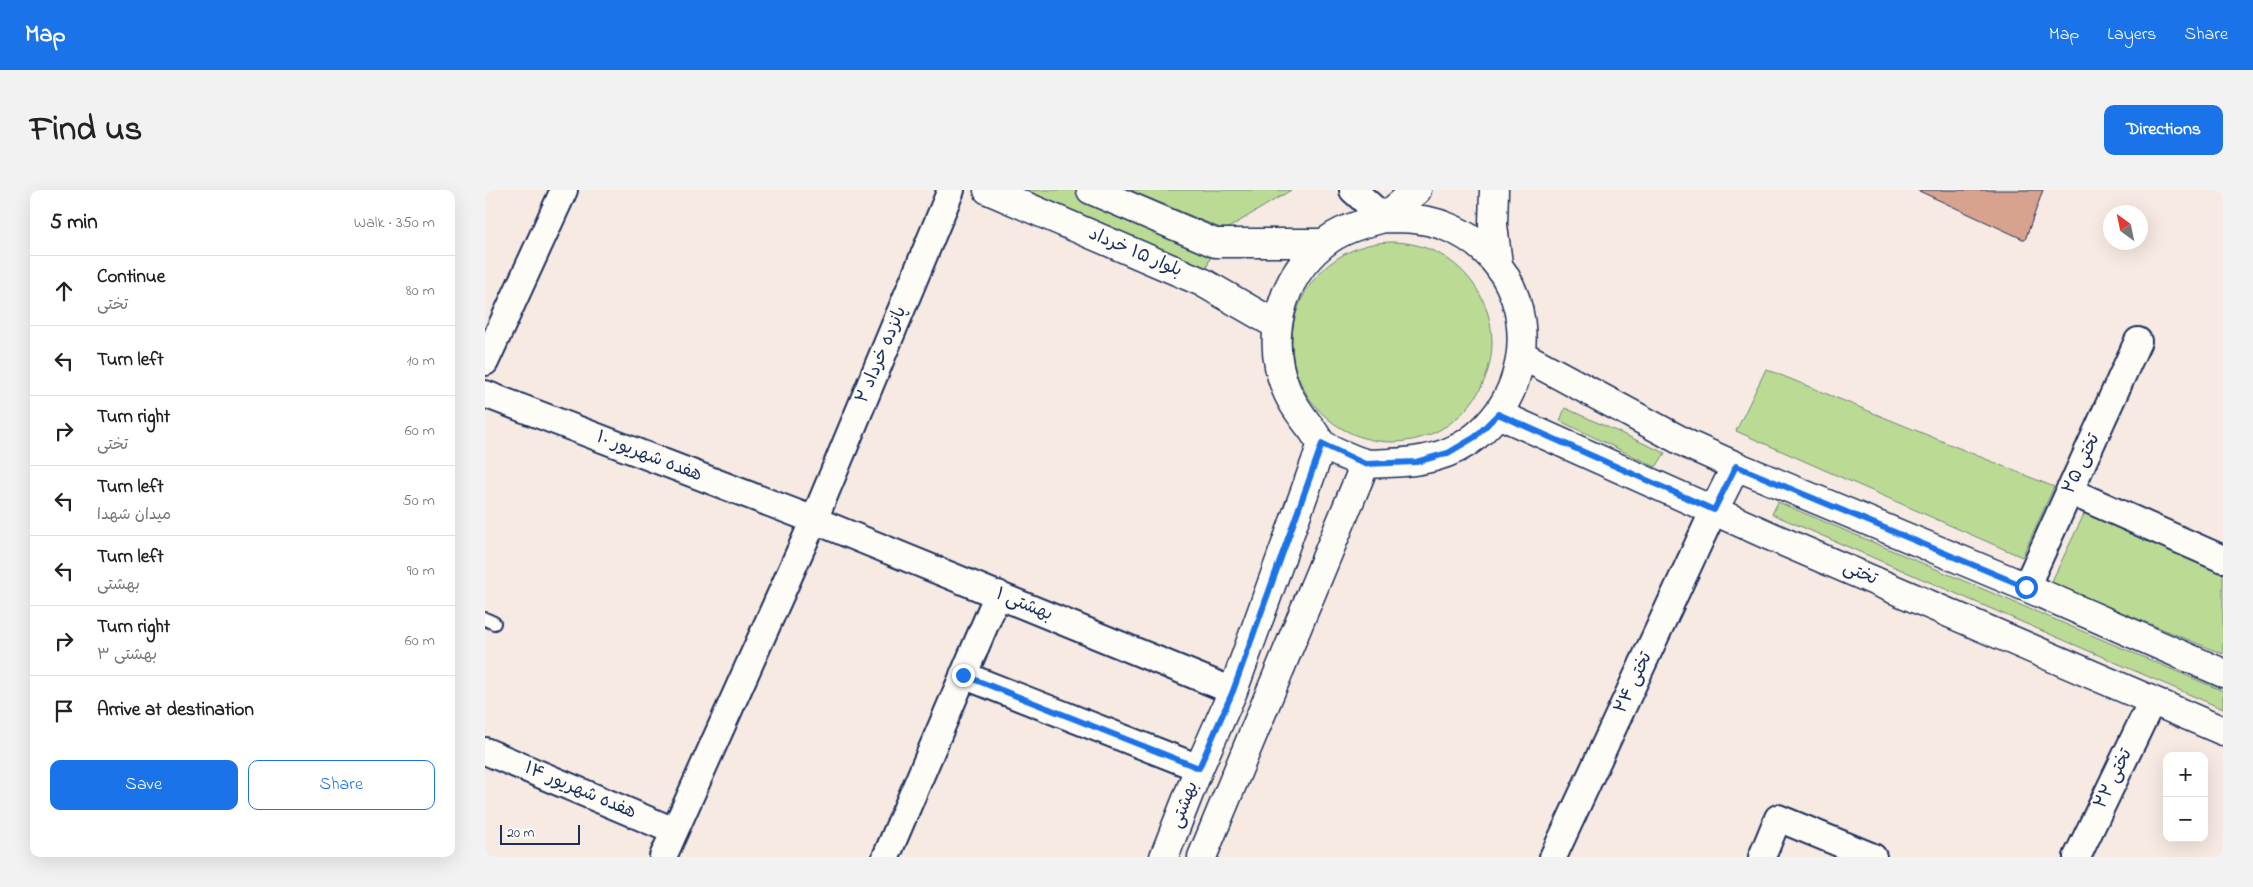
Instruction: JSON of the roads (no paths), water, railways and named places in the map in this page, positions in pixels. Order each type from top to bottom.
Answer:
[{"type":"main road","name":"بلوار ۱۵ خرداد","points":[[988,190],[1202,282],[1277,325]]},
{"type":"main road","points":[[1091,190],[1215,243],[1324,244]]},
{"type":"main road","points":[[1384,218],[1417,190]]},
{"type":"main road","points":[[1494,190],[1493,226],[1498,264]]},
{"type":"main road","points":[[1384,218],[1415,218],[1446,226],[1474,242],[1498,264],[1513,292],[1522,322],[1522,355],[1514,386],[1498,414],[1475,437],[1448,453],[1416,462],[1365,464],[1322,444],[1286,389],[1277,358],[1277,325],[1285,294],[1301,266],[1324,244],[1351,227],[1384,218]]},
{"type":"main road","points":[[1522,355],[1689,445],[2026,587],[2223,673]]},
{"type":"main road","name":"تختی","points":[[1498,414],[2223,731]]},
{"type":"main road","name":"بهشتی","points":[[1164,857],[1199,768],[1233,691],[1322,444]]},
{"type":"main road","name":"بهشتی","points":[[1202,857],[1365,464]]},
{"type":"main road","points":[[1714,510],[1736,466]]},
{"type":"street","points":[[485,362],[563,190]]},
{"type":"street","name":"پانزده خرداد ۲","points":[[663,857],[813,520],[951,190]]},
{"type":"street","points":[[1353,190],[1384,218]]},
{"type":"street","name":"تختی ۲۵","points":[[2026,587],[2138,341]]},
{"type":"street","name":"هفده شهریور ۱۰","points":[[485,394],[813,520]]},
{"type":"street","points":[[2069,491],[2223,559]]},
{"type":"street","name":"تختی ۲۴","points":[[1553,857],[1714,510]]},
{"type":"street","name":"بهشتی ۱","points":[[813,520],[1233,691]]},
{"type":"street","points":[[886,857],[998,594]]},
{"type":"street","points":[[963,675],[1199,768]]},
{"type":"street","name":"تختی ۲۲","points":[[2077,857],[2152,701]]},
{"type":"street","name":"هفده شهریور ۱۴","points":[[485,751],[674,831]]},
{"type":"street","points":[[1762,857],[1778,818],[1873,857]]}]
